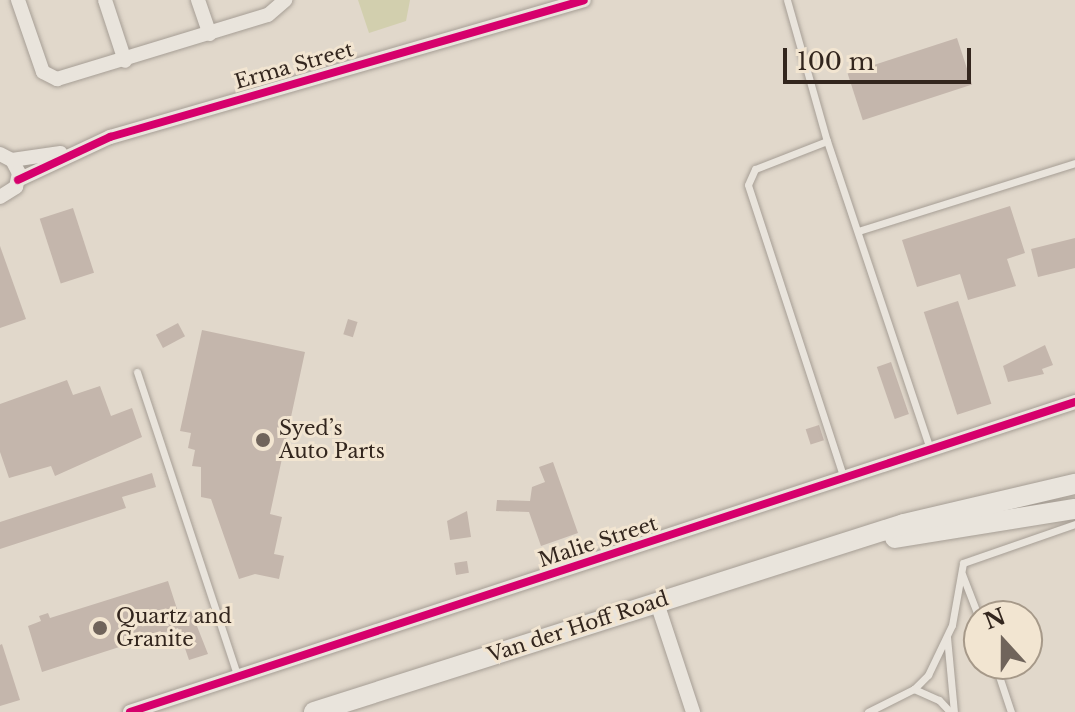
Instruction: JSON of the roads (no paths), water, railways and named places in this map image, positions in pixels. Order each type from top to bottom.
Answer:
[{"type":"main road","name":"Van der Hoff Road","points":[[314,712],[843,543],[1075,484]]},
{"type":"main road","name":"Van der Hoff Road","points":[[843,543],[1075,509]]},
{"type":"street","points":[[18,0],[39,65],[48,77],[68,79],[268,15],[285,0]]},
{"type":"street","points":[[105,0],[125,61]]},
{"type":"street","points":[[198,0],[210,34]]},
{"type":"street","name":"Erma Street","points":[[0,197],[18,180],[71,151],[276,86],[584,0]]},
{"type":"street","name":"Erma Street","points":[[4,154],[71,151]]},
{"type":"street","points":[[4,154],[18,180]]},
{"type":"street","name":"Malie Street","points":[[130,712],[845,480],[1075,402]]},
{"type":"street","points":[[657,603],[693,712]]},
{"type":"lane","points":[[787,0],[827,141],[931,451]]},
{"type":"lane","points":[[827,141],[755,169],[748,185],[845,480]]},
{"type":"lane","points":[[858,231],[1075,163]]},
{"type":"lane","points":[[137,372],[238,677]]},
{"type":"lane","points":[[868,712],[914,689],[928,675],[957,605],[959,569],[975,555],[1075,524]]},
{"type":"lane","points":[[959,569],[972,600]]},
{"type":"lane","points":[[947,635],[952,712]]},
{"type":"lane","points":[[1000,680],[1011,712]]},
{"type":"lane","points":[[914,689],[939,700],[952,712]]},
{"type":"place","name":"Syed’s Auto Parts","points":[[263,440]]},
{"type":"place","name":"Quartz and Granite","points":[[100,628]]}]
